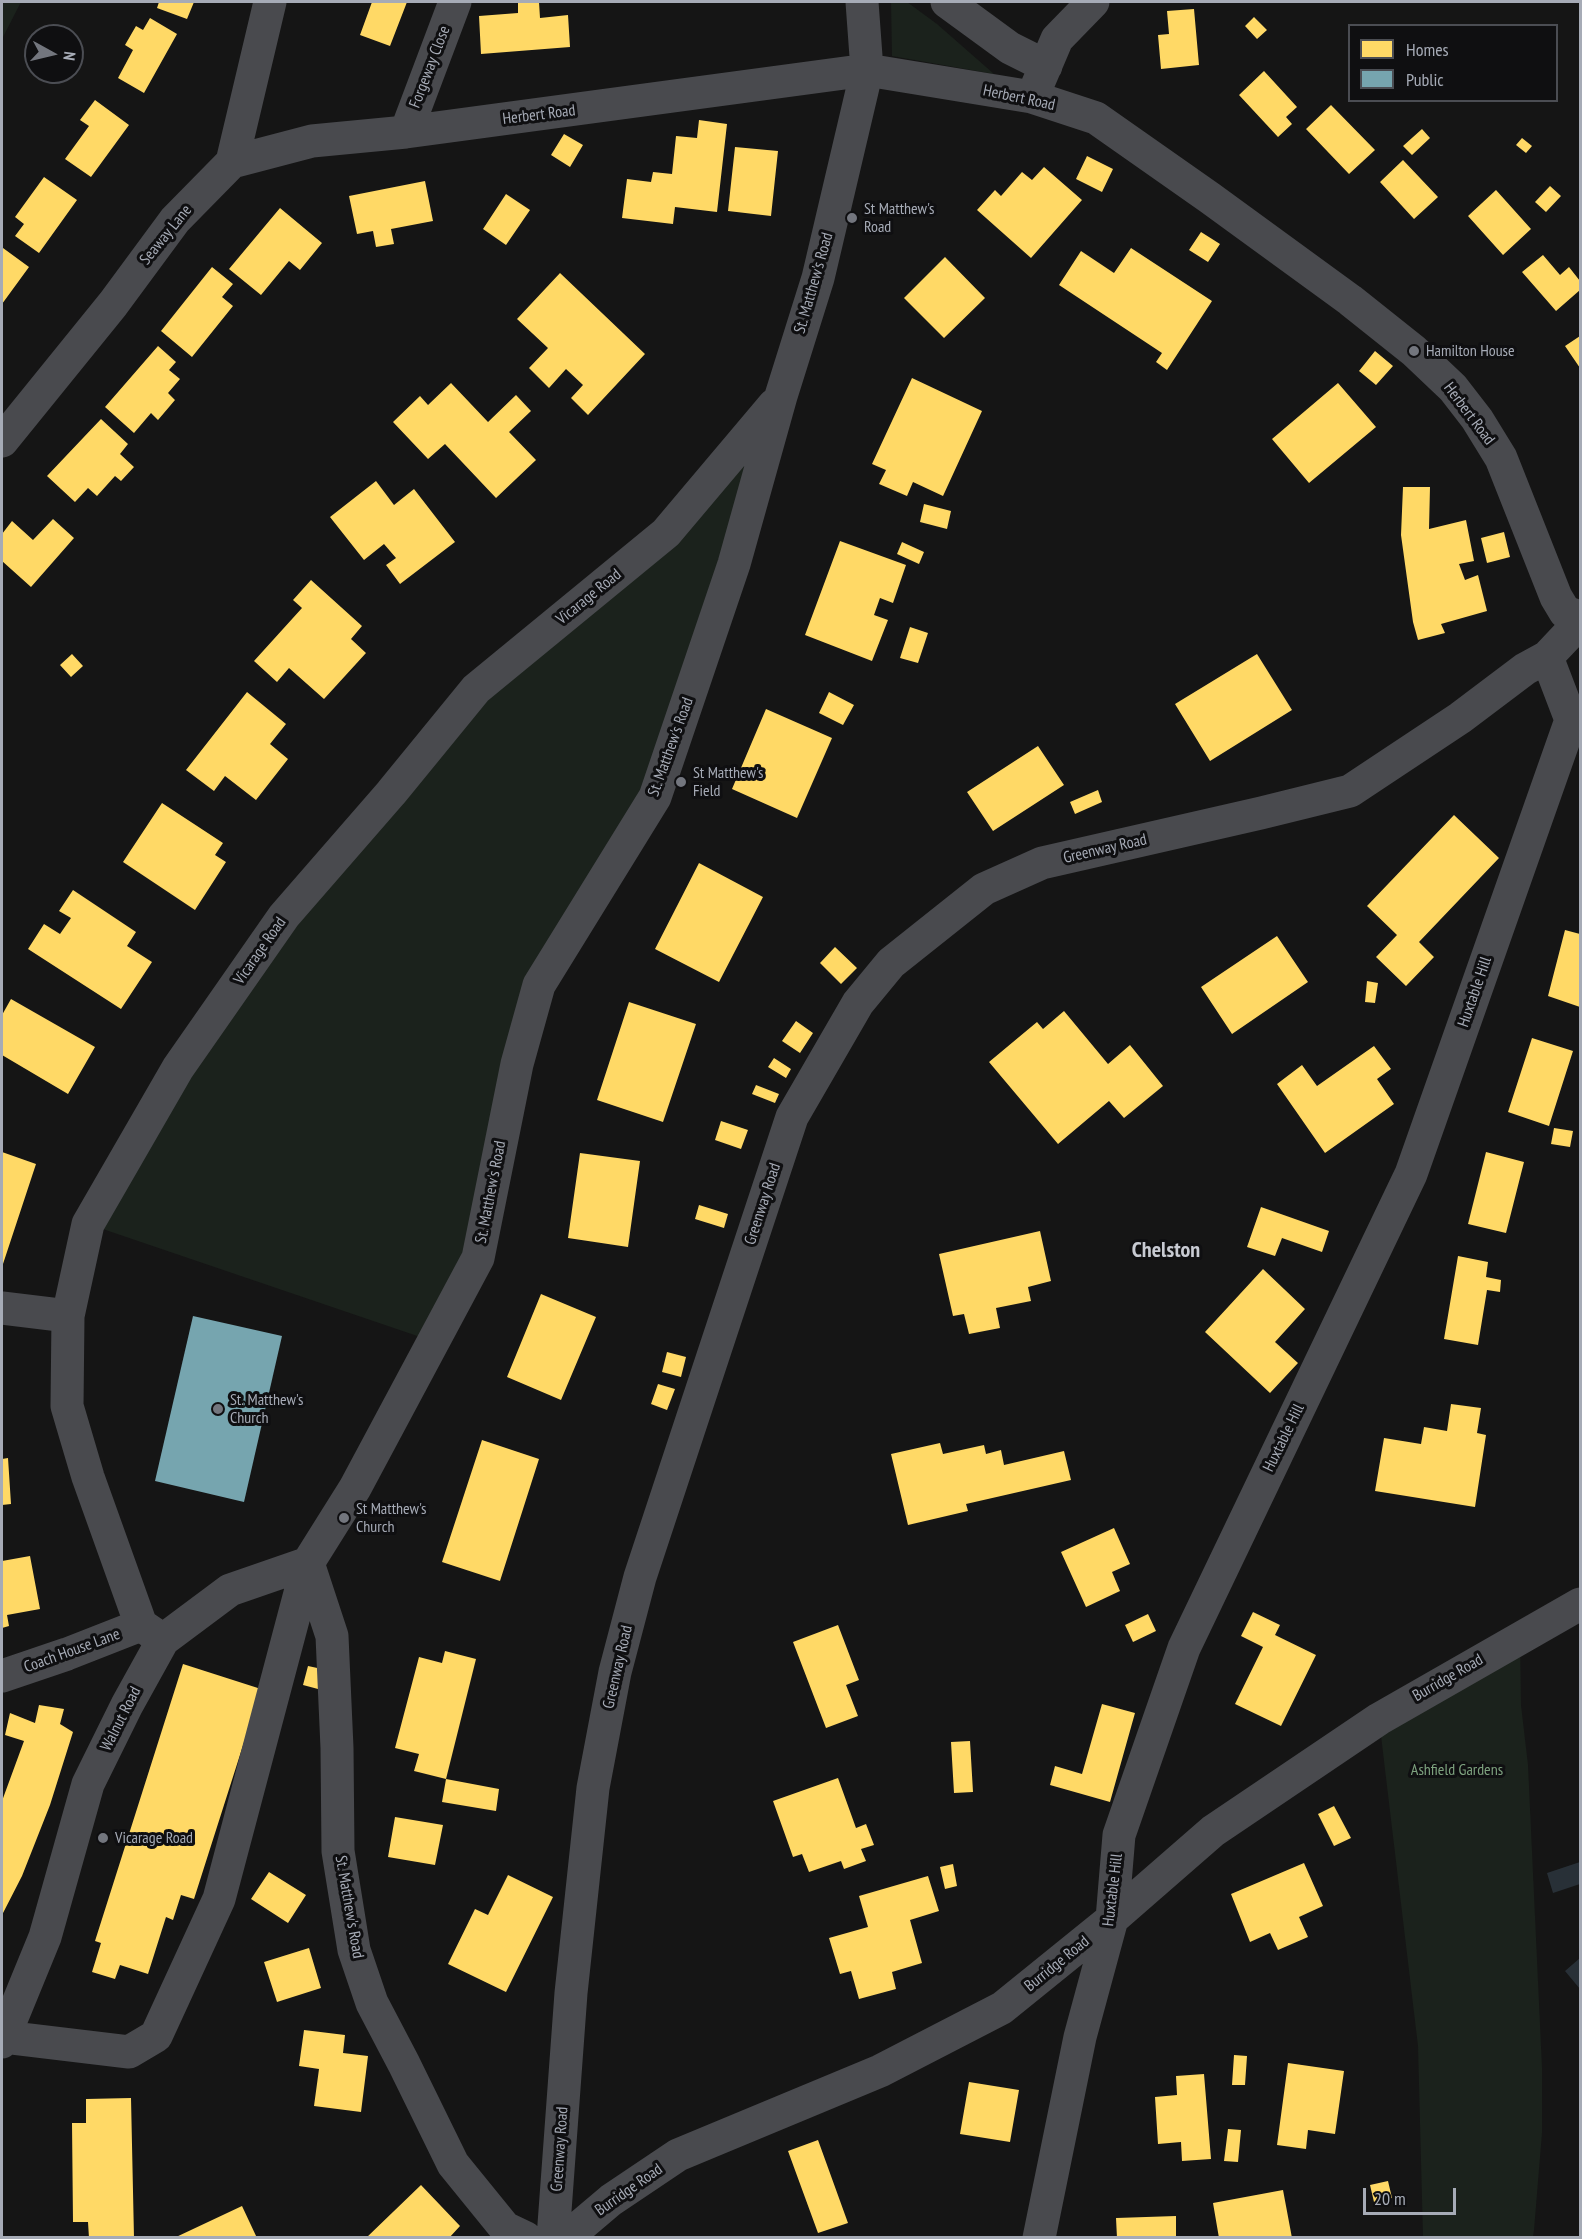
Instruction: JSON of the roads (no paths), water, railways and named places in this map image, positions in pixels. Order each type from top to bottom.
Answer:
[{"type":"street","points":[[232,162],[270,2]]},
{"type":"street","name":"Forgeway Close","points":[[406,132],[455,2]]},
{"type":"street","name":"St. Matthew's Road","points":[[526,2238],[505,2228],[453,2164],[372,2003],[354,1950],[338,1851],[337,1748],[332,1636],[308,1563],[355,1488],[478,1258],[517,1064],[539,985],[655,797],[734,564],[780,396],[818,278],[867,70],[861,2]]},
{"type":"street","points":[[947,2],[1010,48],[1046,66]]},
{"type":"street","points":[[1032,98],[1058,39],[1093,2]]},
{"type":"street","name":"Herbert Road","points":[[232,162],[312,141],[406,132],[867,70],[1032,98],[1096,118],[1350,300],[1414,351],[1453,388],[1477,418],[1501,458],[1556,597],[1565,612],[1581,620]]},
{"type":"street","name":"Seaway Lane","points":[[2,441],[113,304],[176,220],[232,162]]},
{"type":"street","name":"Vicarage Road","points":[[152,1632],[88,1477],[67,1406],[68,1316],[88,1224],[178,1068],[284,916],[391,793],[476,689],[666,533],[780,396]]},
{"type":"street","name":"Greenway Road","points":[[553,2238],[571,1993],[593,1788],[615,1672],[640,1577],[792,1117],[858,1003],[891,963],[984,889],[1042,863],[1350,791],[1460,718],[1525,669],[1547,657],[1581,620]]},
{"type":"street","name":"Huxtable Hill","points":[[1039,2238],[1080,2037],[1112,1919],[1119,1835],[1184,1648],[1411,1174],[1571,720],[1547,657]]},
{"type":"street","points":[[2,1308],[68,1316]]},
{"type":"street","points":[[3,2039],[129,2052],[156,2036],[219,1899],[308,1563]]},
{"type":"street","name":"Walnut Road","points":[[3,2039],[45,1937],[88,1784],[128,1705],[152,1632],[230,1590],[308,1563]]},
{"type":"street","name":"Burridge Road","points":[[566,2238],[611,2200],[678,2156],[880,2071],[1002,2008],[1112,1919],[1213,1831],[1379,1719],[1581,1604]]},
{"type":"street","name":"Coach House Lane","points":[[2,1676],[67,1654],[152,1632]]},
{"type":"place","name":"St Matthew's Road","points":[[852,218]]},
{"type":"place","name":"Hamilton House","points":[[1414,351]]},
{"type":"place","name":"St Matthew's Field","points":[[681,782]]},
{"type":"place","name":"St. Matthew's Church","points":[[218,1409]]},
{"type":"place","name":"St Matthew's Church","points":[[344,1518]]},
{"type":"place","name":"Vicarage Road","points":[[103,1838]]},
{"type":"district","name":"Chelston","points":[[1166,1251]]},
{"type":"park label","name":"Ashfield Gardens","points":[[1457,1770]]}]
